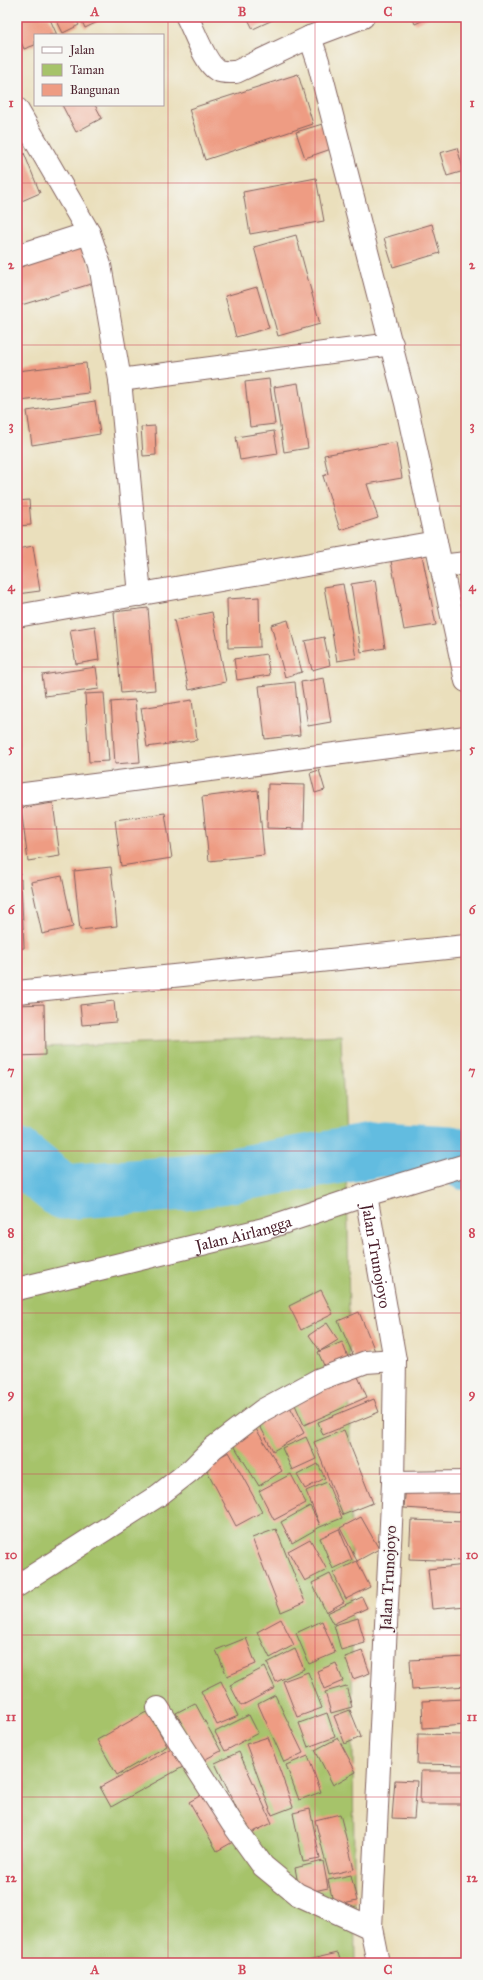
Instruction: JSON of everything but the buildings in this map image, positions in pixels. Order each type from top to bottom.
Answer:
[{"type":"street","points":[[187,17],[210,62],[217,70],[226,72],[236,72],[310,37],[363,17]]},
{"type":"street","points":[[310,37],[318,60],[392,344],[466,681]]},
{"type":"street","points":[[17,109],[89,232],[100,265],[120,380],[140,595]]},
{"type":"street","points":[[17,256],[89,232]]},
{"type":"street","points":[[120,380],[392,344]]},
{"type":"street","points":[[17,616],[436,542]]},
{"type":"street","points":[[441,566],[466,563]]},
{"type":"street","points":[[17,794],[466,737]]},
{"type":"street","points":[[17,992],[466,946]]},
{"type":"street","name":"Jalan Airlangga","points":[[17,1288],[264,1229],[366,1195],[466,1165]]},
{"type":"street","name":"Jalan Trunojoyo","points":[[366,1195],[395,1360],[394,1483],[371,1928],[378,1963]]},
{"type":"street","points":[[17,1586],[159,1495],[191,1470],[214,1448],[263,1410],[320,1379],[366,1362],[395,1360]]},
{"type":"street","points":[[394,1483],[466,1482]]},
{"type":"street","points":[[158,1708],[232,1822],[263,1866],[297,1894],[371,1928]]},
{"type":"green space","points":[[341,1035],[348,1227],[355,1963],[17,1963],[17,1048]]},
{"type":"waterway","points":[[17,1155],[63,1192],[185,1183],[382,1149],[450,1153],[466,1163]]}]
